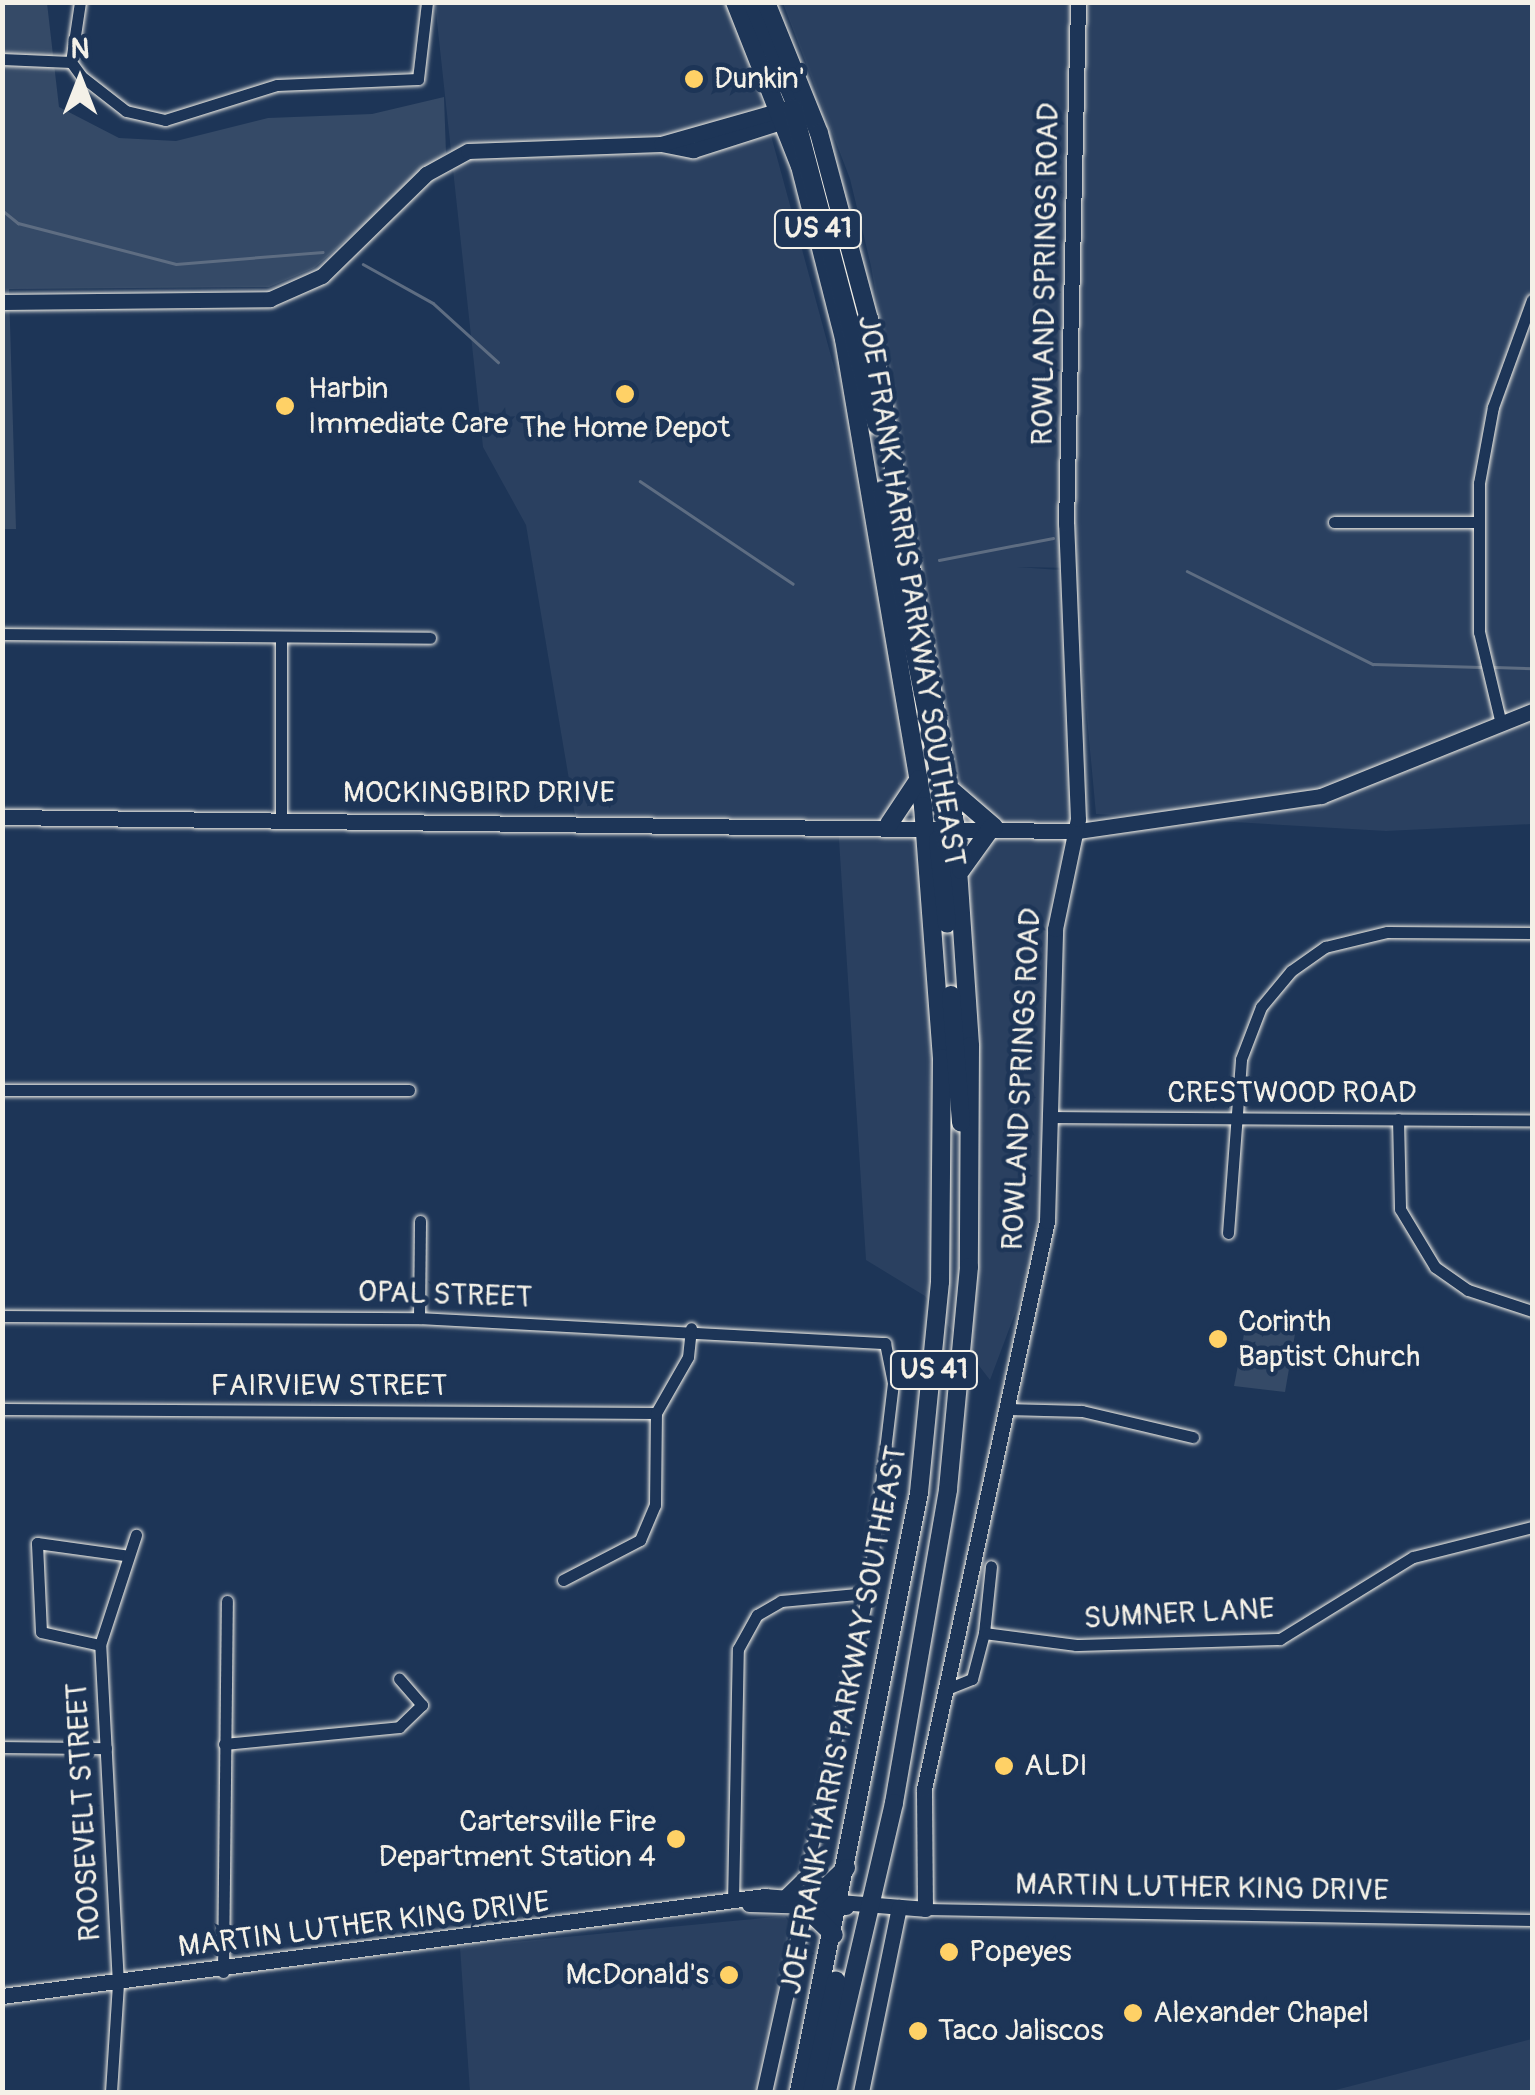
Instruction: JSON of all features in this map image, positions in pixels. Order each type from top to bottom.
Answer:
[{"type":"main road","name":"JOE FRANK HARRIS PARKWAY SOUTHEAST","points":[[734,2],[795,112],[866,303],[949,788],[959,875],[971,1172],[948,1490],[851,1904],[827,2092]]},
{"type":"main road","points":[[752,2],[795,112]]},
{"type":"main road","name":"JOE FRANK HARRIS PARKWAY SOUTHEAST","points":[[766,2],[795,112],[859,423],[919,779],[926,825],[942,1058],[937,1332],[908,1567],[849,1864],[851,1904],[834,1936],[799,2092]]},
{"type":"main road","points":[[859,423],[892,534],[938,796],[955,826]]},
{"type":"main road","points":[[889,824],[919,779]]},
{"type":"main road","points":[[949,788],[993,827],[959,875]]},
{"type":"main road","points":[[926,825],[940,848],[971,1172]]},
{"type":"main road","points":[[834,1936],[811,1901],[849,1864]]},
{"type":"main road","points":[[812,2092],[851,1904]]},
{"type":"street","points":[[71,62],[80,2]]},
{"type":"street","points":[[2,59],[71,62],[109,102],[165,120],[277,85],[393,83],[418,78],[427,64],[427,2]]},
{"type":"street","name":"ROWLAND SPRINGS ROAD","points":[[924,1909],[920,1817],[1044,1243],[1056,912],[1078,831],[1066,524],[1078,2]]},
{"type":"street","points":[[2,302],[270,299],[322,276],[426,174],[468,150],[661,144],[795,112]]},
{"type":"street","points":[[1501,724],[1479,632],[1478,522],[1483,440],[1532,300]]},
{"type":"street","points":[[1334,522],[1478,522]]},
{"type":"street","points":[[2,634],[430,638]]},
{"type":"street","points":[[281,638],[281,819]]},
{"type":"street","name":"MOCKINGBIRD DRIVE","points":[[2,817],[889,824],[1078,831],[1321,796],[1532,711]]},
{"type":"street","points":[[1228,1233],[1234,1117],[1261,1007],[1325,947],[1387,932],[1532,933]]},
{"type":"street","points":[[2,1090],[409,1090]]},
{"type":"street","name":"CRESTWOOD ROAD","points":[[1051,1117],[1532,1120]]},
{"type":"street","points":[[1398,1119],[1400,1210],[1435,1267],[1468,1290],[1532,1311]]},
{"type":"street","points":[[419,1318],[420,1221]]},
{"type":"street","name":"OPAL STREET","points":[[2,1316],[419,1318],[690,1328],[886,1343],[893,1384],[868,1593]]},
{"type":"street","points":[[563,1580],[640,1540],[655,1506],[656,1413],[688,1357],[690,1328]]},
{"type":"street","name":"FAIRVIEW STREET","points":[[2,1409],[656,1413]]},
{"type":"street","points":[[1005,1410],[1082,1411],[1194,1437]]},
{"type":"street","name":"SUMNER LANE","points":[[984,1632],[1076,1646],[1280,1639],[1413,1557],[1532,1527]]},
{"type":"street","name":"ROOSEVELT STREET","points":[[112,2092],[118,1984],[100,1645],[124,1554],[136,1535]]},
{"type":"street","points":[[100,1645],[41,1632],[37,1543],[124,1554]]},
{"type":"street","points":[[947,1689],[972,1679],[984,1632],[991,1566]]},
{"type":"street","points":[[732,1902],[738,1649],[757,1615],[781,1601],[868,1593],[806,1874],[811,1901],[764,2092]]},
{"type":"street","points":[[224,1972],[227,1601]]},
{"type":"street","points":[[224,1744],[399,1727],[422,1706],[399,1679]]},
{"type":"street","points":[[2,1747],[106,1748]]},
{"type":"street","points":[[784,1894],[806,1874]]},
{"type":"street","name":"MARTIN LUTHER KING DRIVE","points":[[2,1996],[224,1972],[784,1894],[811,1901]]},
{"type":"street","name":"MARTIN LUTHER KING DRIVE","points":[[732,1902],[1532,1920]]},
{"type":"street","points":[[861,2092],[898,1907]]},
{"type":"shaded area","points":[[2,3],[47,3],[59,107],[119,138],[176,141],[268,118],[372,114],[444,97],[446,153],[314,268],[269,287],[9,289],[16,529],[2,529]]},
{"type":"shaded area","points":[[435,3],[735,3],[837,378],[918,816],[576,821],[526,525],[483,447]]},
{"type":"shaded area","points":[[783,3],[1532,3],[1532,824],[1386,831],[1096,814],[1073,568],[1017,567],[1060,570],[1071,820],[1051,903],[1045,1179],[1031,1271],[990,1380],[925,1296],[866,1260],[838,824],[965,813],[871,266],[850,179]]},
{"type":"shaded area","points":[[1296,1328],[1285,1392],[1234,1386],[1245,1329]]},
{"type":"shaded area","points":[[785,1916],[793,1928],[753,2092],[470,2092],[460,1947]]},
{"type":"shaded area","points":[[1532,2039],[1532,2092],[1328,2092]]},
{"type":"waterway","points":[[2,210],[18,223],[176,264],[323,252]]},
{"type":"waterway","points":[[363,264],[433,303],[498,362]]},
{"type":"waterway","points":[[640,481],[793,584]]},
{"type":"waterway","points":[[939,560],[1053,538]]},
{"type":"waterway","points":[[1187,571],[1373,664],[1481,667]]},
{"type":"waterway","points":[[1494,667],[1532,668]]},
{"type":"place","name":"Dunkin'","points":[[694,79]]},
{"type":"place","name":"The Home Depot","points":[[625,394]]},
{"type":"place","name":"Harbin Immediate Care","points":[[285,406]]},
{"type":"place","name":"Corinth Baptist Church","points":[[1218,1339]]},
{"type":"place","name":"ALDI","points":[[1004,1766]]},
{"type":"place","name":"Cartersville Fire Department Station 4","points":[[676,1839]]},
{"type":"place","name":"Popeyes","points":[[949,1952]]},
{"type":"place","name":"McDonald's","points":[[729,1975]]},
{"type":"place","name":"Alexander Chapel","points":[[1133,2013]]},
{"type":"place","name":"Taco Jaliscos","points":[[918,2031]]}]
